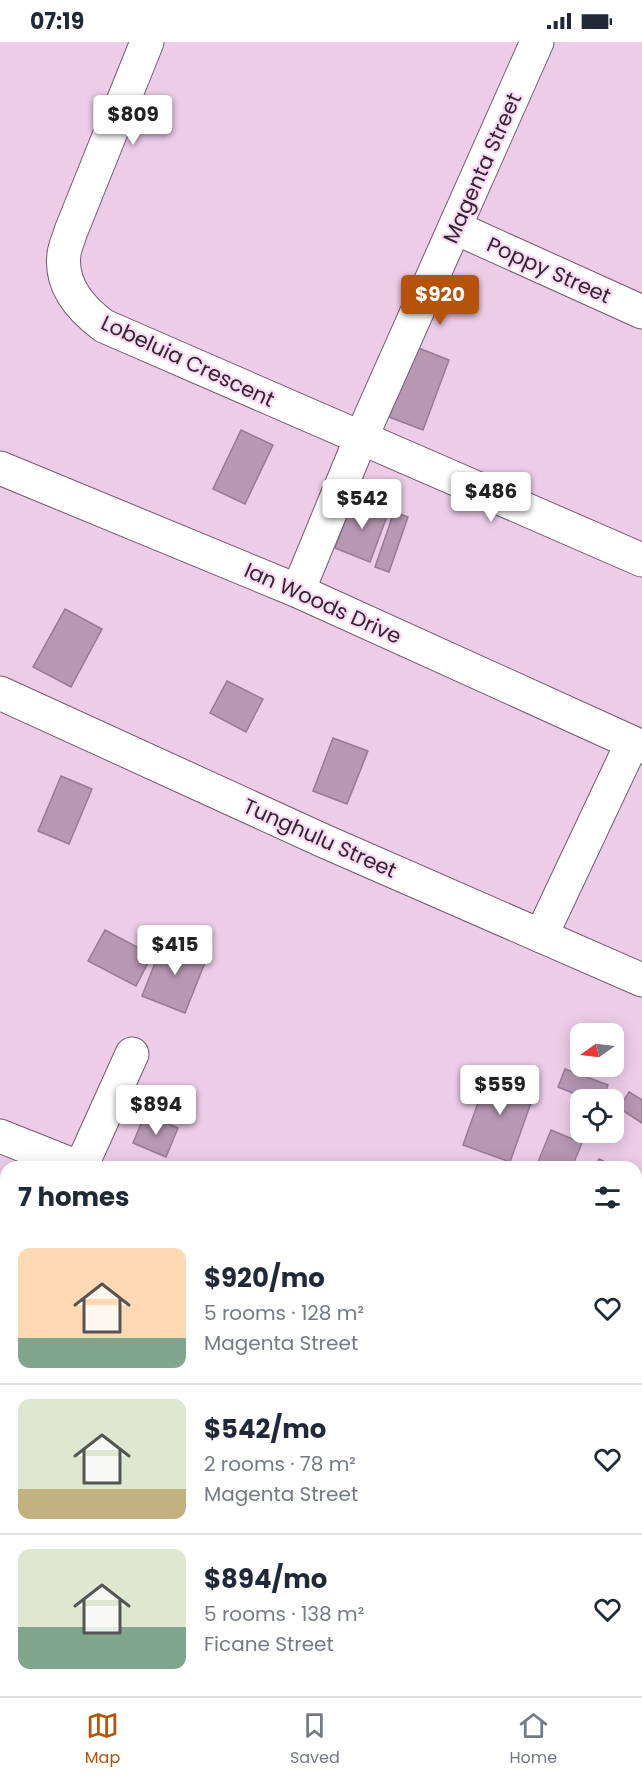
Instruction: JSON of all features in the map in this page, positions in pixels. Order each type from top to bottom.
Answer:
[{"type":"street","name":"Lobeluia Crescent","points":[[147,42],[71,231],[64,254],[65,273],[69,287],[88,314],[104,326],[642,560]]},
{"type":"street","name":"Magenta Street","points":[[298,591],[361,438],[537,42]]},
{"type":"street","name":"Poppy Street","points":[[456,228],[642,312]]},
{"type":"street","name":"Ian Woods Drive","points":[[0,468],[298,591],[637,745]]},
{"type":"street","name":"Tunghulu Street","points":[[0,693],[324,841],[642,980]]},
{"type":"street","points":[[541,936],[637,745]]},
{"type":"street","points":[[82,1161],[132,1054]]},
{"type":"street","points":[[0,1136],[64,1161]]},
{"type":"building","points":[[416,347],[449,360],[423,430],[389,417]]},
{"type":"building","points":[[241,430],[273,445],[245,504],[213,489]]},
{"type":"building","points":[[354,498],[389,511],[370,562],[335,548]]},
{"type":"building","points":[[394,512],[408,517],[389,572],[375,567]]},
{"type":"building","points":[[65,609],[102,629],[71,687],[33,667]]},
{"type":"building","points":[[227,681],[263,699],[246,732],[210,713]]},
{"type":"building","points":[[333,738],[368,751],[347,804],[313,791]]},
{"type":"building","points":[[61,776],[92,789],[69,844],[38,831]]},
{"type":"building","points":[[105,930],[152,955],[136,986],[88,961]]},
{"type":"building","points":[[165,938],[208,955],[185,1013],[142,996]]},
{"type":"building","points":[[490,1069],[537,1086],[510,1161],[463,1145]]},
{"type":"building","points":[[565,1069],[570,1071],[570,1077],[586,1077],[608,1085],[606,1089],[570,1089],[570,1092],[558,1087]]},
{"type":"building","points":[[629,1092],[642,1100],[642,1123],[624,1111],[624,1100]]},
{"type":"building","points":[[145,1114],[178,1128],[166,1157],[133,1143]]},
{"type":"building","points":[[551,1130],[570,1138],[570,1143],[582,1143],[574,1161],[538,1161]]}]
